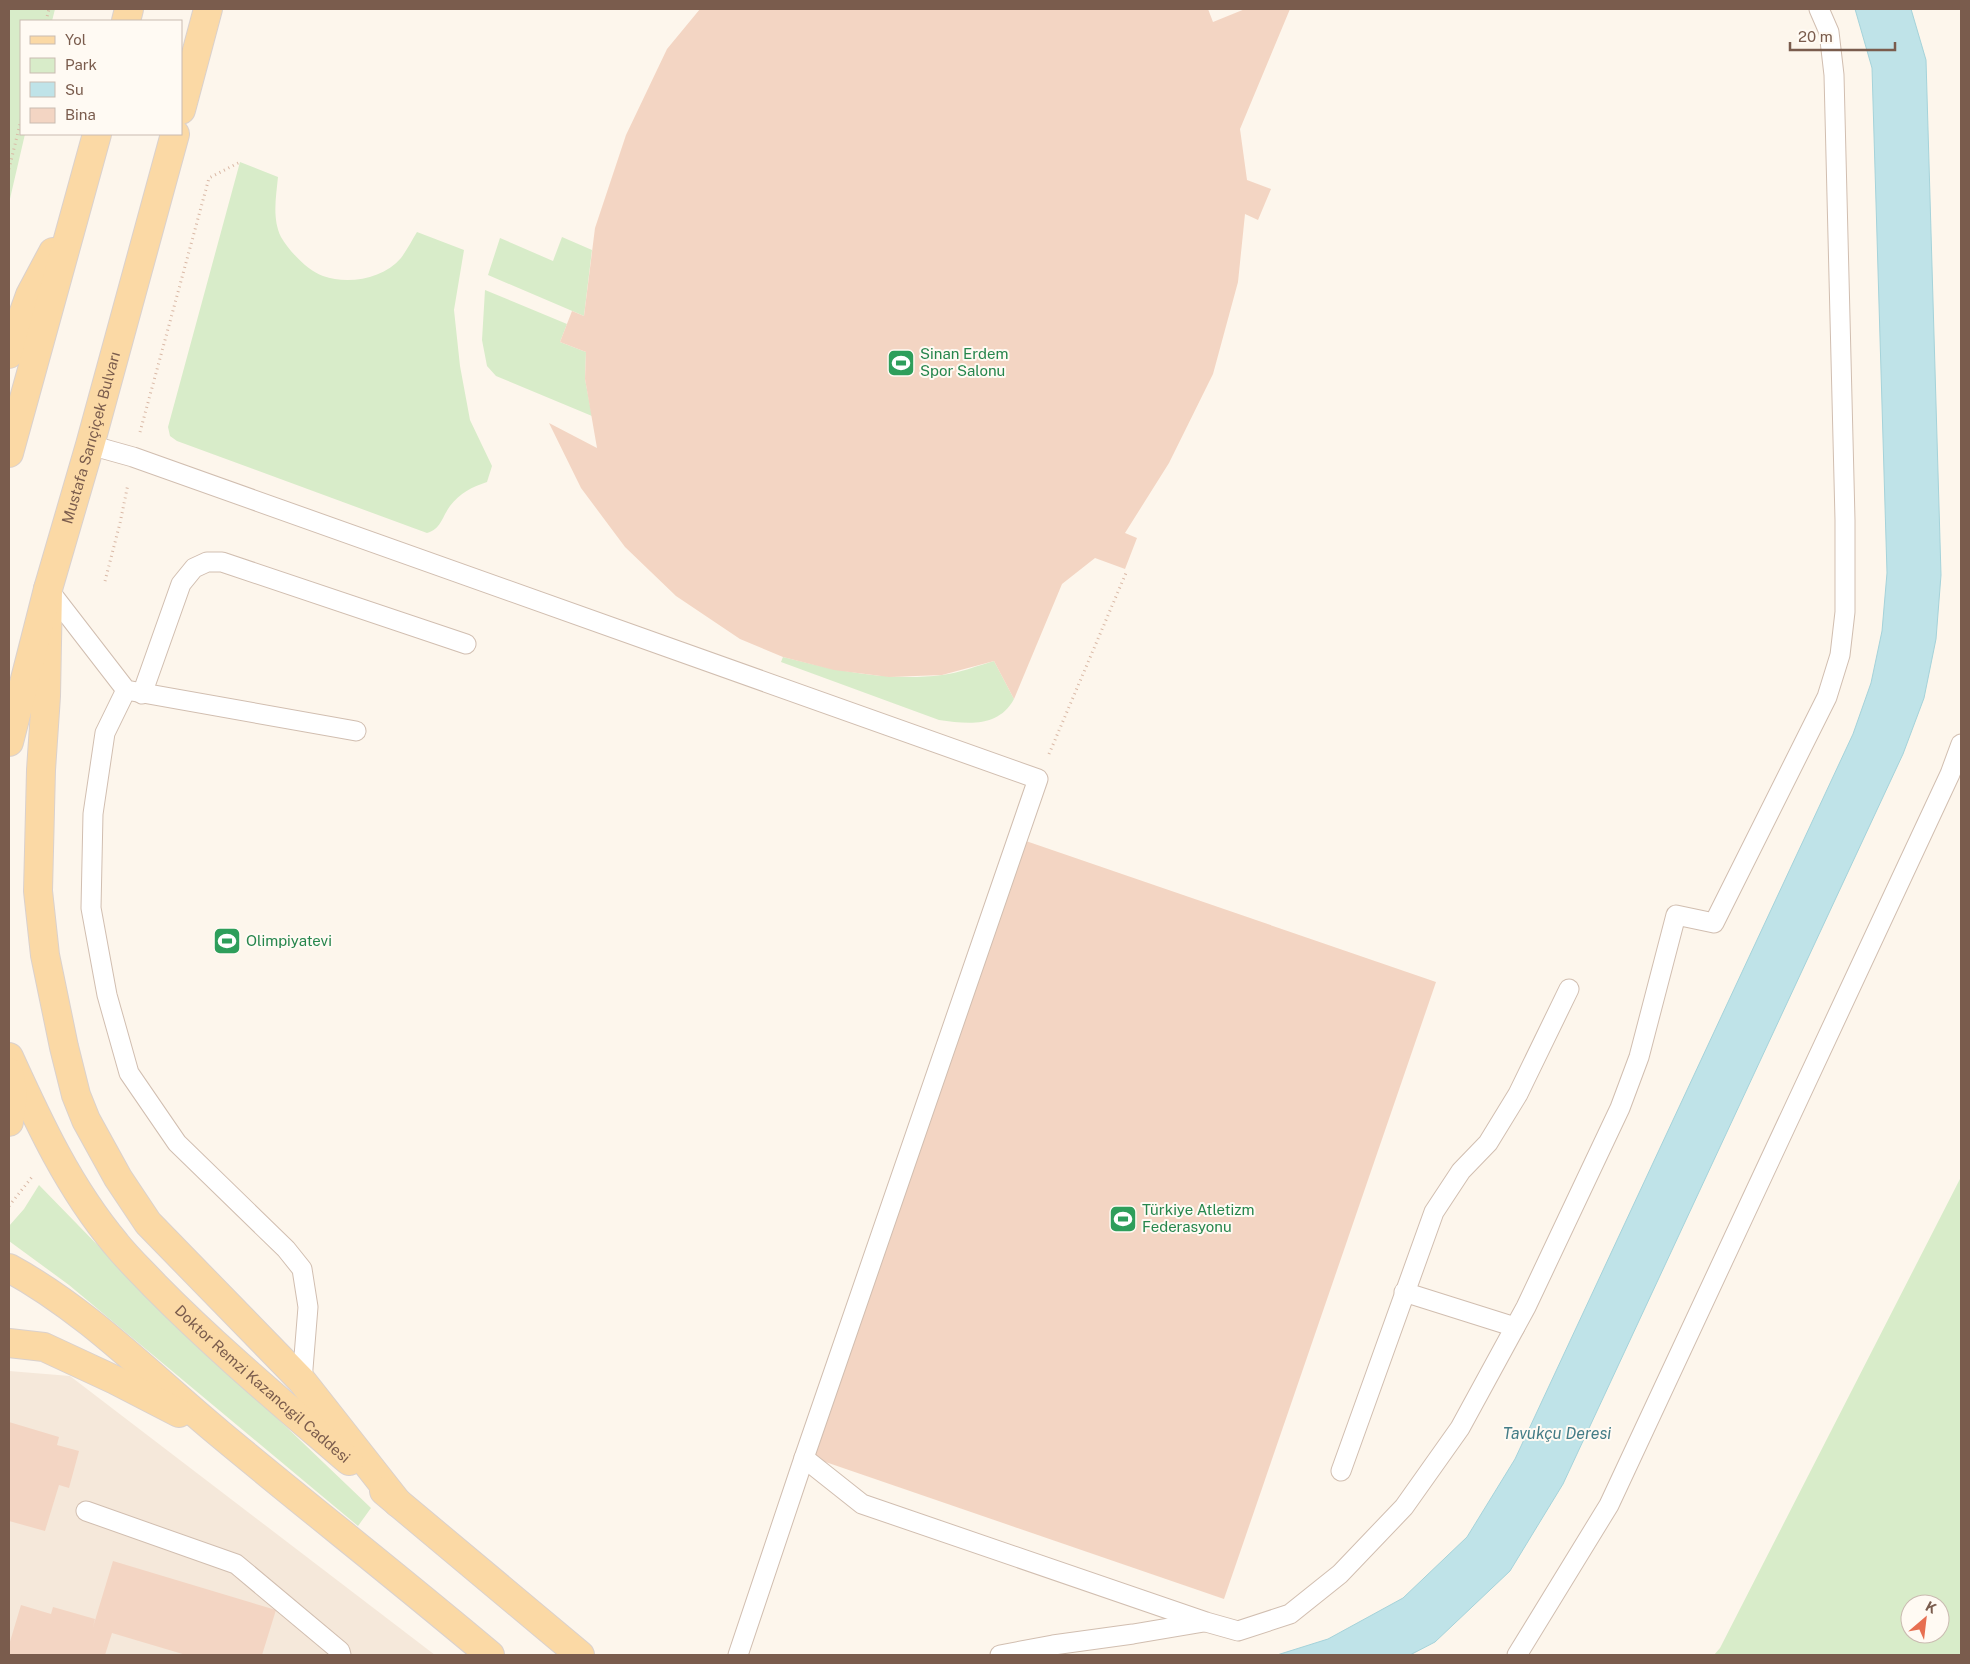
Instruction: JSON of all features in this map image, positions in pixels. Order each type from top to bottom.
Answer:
[{"type":"main road","points":[[182,106],[208,9]]},
{"type":"main road","points":[[9,453],[97,135]]},
{"type":"main road","name":"Mustafa Sarıçiçek Bulvarı","points":[[9,742],[48,590],[90,445],[175,135]]},
{"type":"main road","points":[[9,354],[30,295],[79,202]]},
{"type":"main road","points":[[48,590],[46,696],[41,770],[38,891],[45,954],[76,1095],[86,1120],[118,1178],[148,1223],[302,1381],[398,1503]]},
{"type":"main road","name":"Doktor Remzi Kazancıgil Caddesi","points":[[9,1057],[39,1123],[67,1175],[116,1245],[194,1325],[398,1503],[580,1655]]},
{"type":"main road","points":[[9,1068],[13,1094],[9,1122]]},
{"type":"main road","points":[[9,1268],[26,1277],[104,1333],[219,1434],[391,1572],[490,1655]]},
{"type":"main road","points":[[9,1343],[44,1347],[115,1380],[219,1434]]},
{"type":"lane","points":[[804,1458],[862,1504],[1206,1622],[1238,1631],[1290,1614],[1340,1574],[1404,1507],[1460,1428],[1516,1327],[1620,1108],[1639,1057],[1676,915],[1714,923],[1827,697],[1840,655],[1845,612],[1845,520],[1834,75],[1829,32],[1819,9]]},
{"type":"lane","points":[[90,445],[133,457],[1038,779],[738,1655]]},
{"type":"lane","points":[[302,1381],[308,1307],[302,1269],[286,1249],[177,1143],[129,1073],[107,994],[91,908],[93,814],[104,733],[134,692],[181,584],[194,568],[207,562],[222,562],[466,644]]},
{"type":"lane","points":[[48,590],[134,692],[356,731]]},
{"type":"lane","points":[[1517,1655],[1609,1505],[1950,774],[1961,744]]},
{"type":"lane","points":[[1341,1471],[1434,1212],[1461,1171],[1488,1142],[1518,1094],[1570,989]]},
{"type":"lane","points":[[1404,1292],[1516,1327]]},
{"type":"lane","points":[[86,1511],[236,1564],[340,1651],[341,1655]]},
{"type":"lane","points":[[1000,1655],[1206,1622]]},
{"type":"path","points":[[9,169],[20,124]]},
{"type":"path","points":[[105,581],[120,523],[133,457],[209,178],[240,162]]},
{"type":"path","points":[[1038,779],[1126,573]]},
{"type":"path","points":[[9,1206],[34,1175]]},
{"type":"shaded area","points":[[9,1371],[70,1376],[435,1655],[9,1655]]},
{"type":"green space","points":[[9,9],[55,9],[52,20],[20,20],[20,135],[25,135],[9,203]]},
{"type":"green space","points":[[240,162],[278,177],[276,223],[281,237],[299,260],[311,270],[323,276],[333,279],[354,280],[385,271],[401,258],[417,232],[464,250],[454,310],[460,366],[470,420],[492,466],[487,482],[471,488],[458,497],[438,526],[432,531],[427,533],[177,441],[170,436],[168,427]]},
{"type":"green space","points":[[562,237],[592,250],[584,316],[488,275],[500,238],[553,261]]},
{"type":"green space","points":[[485,290],[567,324],[560,342],[586,352],[585,379],[592,416],[496,376],[487,366],[482,340]]},
{"type":"green space","points":[[783,657],[861,674],[902,677],[948,674],[994,661],[1014,699],[1000,715],[981,722],[939,720],[781,662]]},
{"type":"green space","points":[[1961,1177],[1961,1655],[1714,1655],[1720,1648]]},
{"type":"green space","points":[[39,1185],[116,1264],[371,1508],[358,1526],[69,1285],[9,1241],[9,1226],[24,1209]]},
{"type":"water","name":"Tavukçu Deresi","points":[[1855,9],[1911,9],[1926,60],[1941,575],[1936,639],[1924,698],[1903,754],[1563,1484],[1510,1571],[1435,1642],[1410,1655],[1277,1655],[1328,1639],[1403,1598],[1467,1537],[1515,1459],[1853,734],[1871,683],[1882,631],[1887,573],[1872,68]]},
{"type":"building","name":"Sinan Erdem Spor Salonu","points":[[700,9],[1208,9],[1213,22],[1245,9],[1290,9],[1240,129],[1247,180],[1271,189],[1258,220],[1245,214],[1238,282],[1213,374],[1169,463],[1125,533],[1137,538],[1125,569],[1095,558],[1062,584],[1014,699],[994,661],[942,675],[889,677],[834,670],[783,657],[740,639],[676,596],[625,547],[581,488],[549,423],[597,448],[585,379],[586,352],[560,342],[572,311],[584,316],[595,228],[626,135],[667,49]]},
{"type":"building","name":"Türkiye Atletizm Federasyonu","points":[[1023,840],[1436,982],[1224,1599],[811,1457]]},
{"type":"building","points":[[9,1422],[59,1437],[57,1445],[79,1451],[69,1488],[59,1485],[45,1531],[9,1521]]},
{"type":"building","points":[[113,1561],[276,1610],[262,1655],[186,1655],[112,1633],[105,1655],[9,1655],[9,1645],[21,1605],[51,1614],[53,1607],[95,1619],[93,1627]]},
{"type":"place","name":"Sinan Erdem Spor Salonu","points":[[901,363]]},
{"type":"place","name":"Olimpiyatevi","points":[[227,941]]},
{"type":"place","name":"Türkiye Atletizm Federasyonu","points":[[1123,1219]]}]
